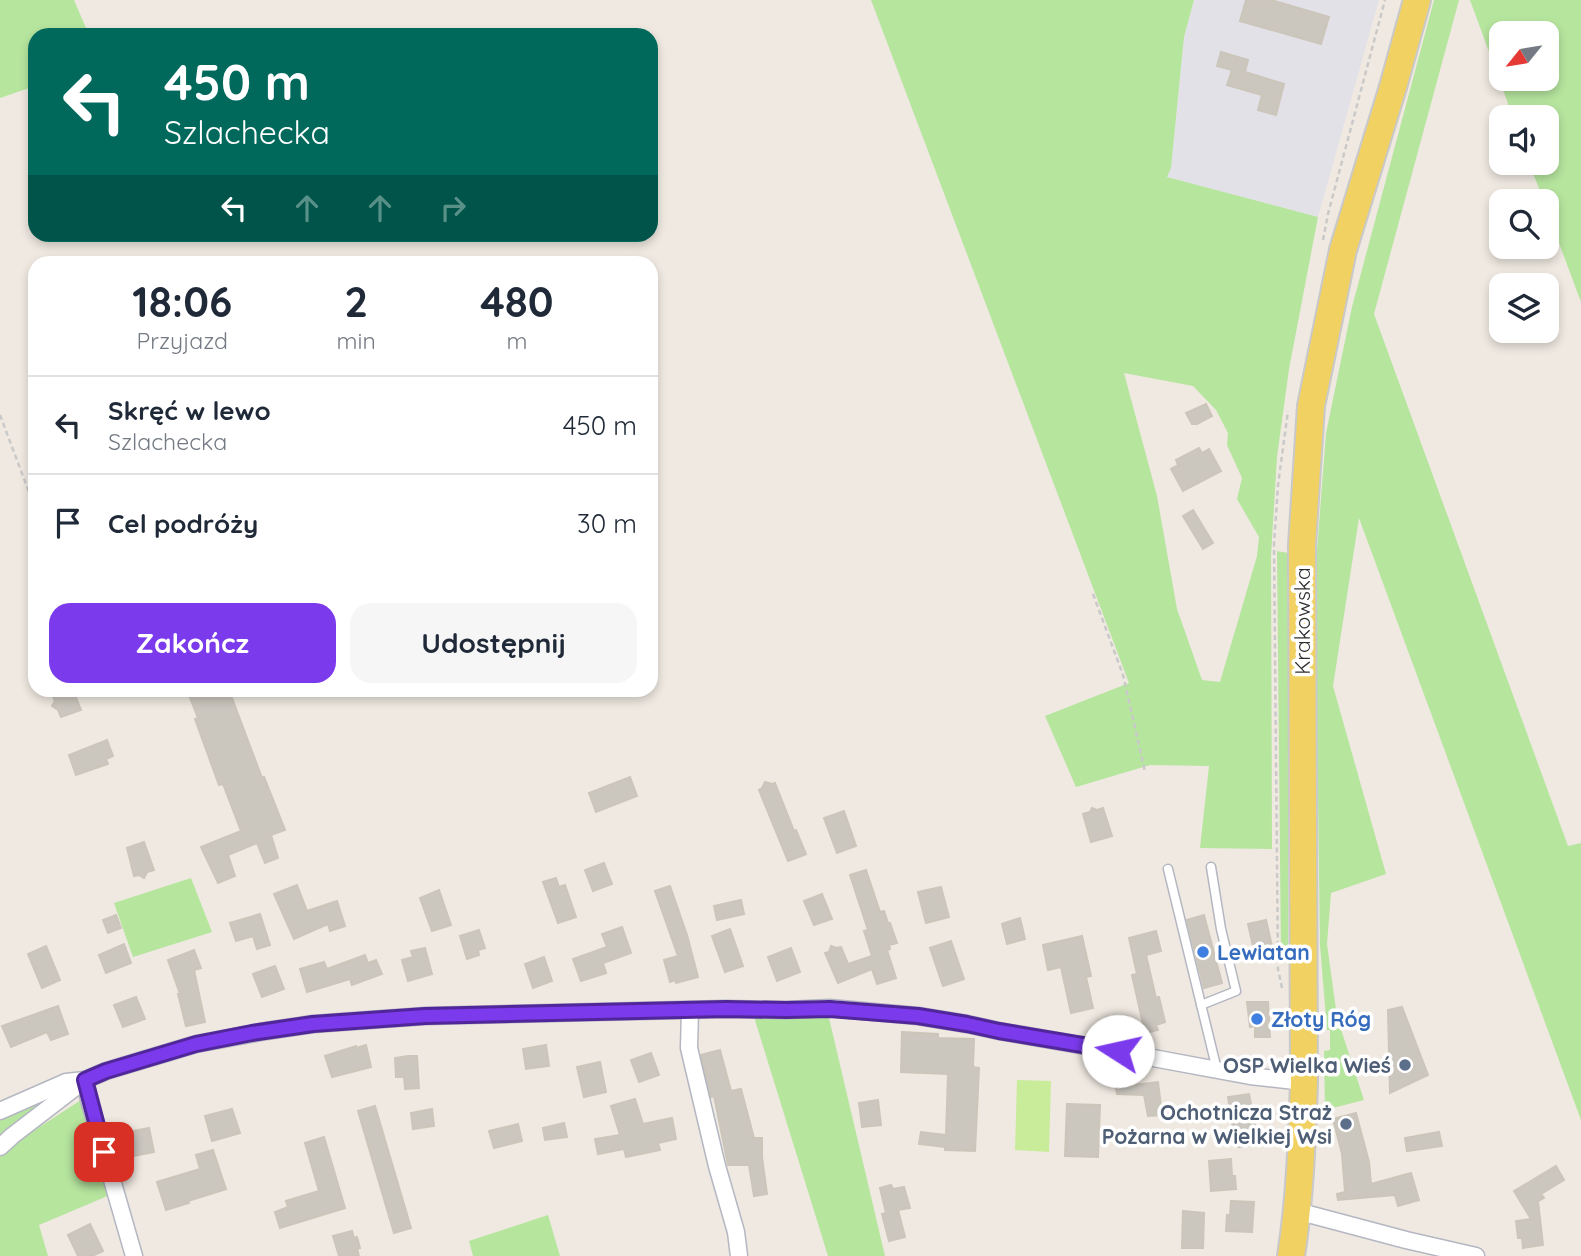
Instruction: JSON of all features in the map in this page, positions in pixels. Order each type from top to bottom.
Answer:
[{"type":"main road","name":"Krakowska","points":[[1291,1256],[1297,1211],[1304,1082],[1301,545],[1311,406],[1343,250],[1417,0]]},
{"type":"street","points":[[0,1147],[85,1080],[106,1071],[196,1044],[257,1032],[313,1024],[425,1016],[830,1009],[918,1016],[1217,1070],[1304,1082]]},
{"type":"street","points":[[690,1010],[689,1048],[736,1232],[739,1256]]},
{"type":"street","points":[[0,1111],[66,1082],[85,1080]]},
{"type":"street","points":[[85,1080],[134,1256]]},
{"type":"street","points":[[1297,1211],[1476,1256]]},
{"type":"lane","points":[[1201,1005],[1236,991],[1221,929],[1211,867]]},
{"type":"lane","points":[[1168,869],[1217,1070]]},
{"type":"path","points":[[0,415],[28,489]]},
{"type":"path","points":[[1093,594],[1123,675],[1145,772]]},
{"type":"path","points":[[1278,969],[1280,982]]},
{"type":"shaded area","points":[[1194,0],[1379,0],[1318,217],[1167,177],[1171,168],[1184,37]]},
{"type":"green space","points":[[0,0],[74,0],[86,28],[28,28],[28,88],[0,98]]},
{"type":"green space","points":[[871,0],[1194,0],[1184,37],[1171,168],[1167,177],[1318,217],[1289,369],[1277,457],[1271,556],[1272,849],[1200,848],[1209,766],[1150,765],[1076,787],[1045,716],[1129,683]],"holes":[[[1124,373],[1193,386],[1216,410],[1228,433],[1227,445],[1242,478],[1237,499],[1259,537],[1257,556],[1220,682],[1202,680],[1177,609],[1157,496]]]},
{"type":"green space","points":[[1434,0],[1459,0],[1374,314],[1568,846],[1581,843],[1581,1120],[1359,518],[1333,686],[1386,874],[1331,893],[1327,944],[1337,1017],[1364,1100],[1325,1110],[1324,1051],[1330,1050],[1330,1030],[1327,1030],[1320,945],[1315,577],[1326,433],[1352,307]]},
{"type":"green space","points":[[1470,0],[1581,0],[1581,302],[1559,243],[1559,189],[1539,189],[1534,175],[1559,175],[1559,105],[1509,105],[1503,91],[1559,91],[1559,21],[1489,21],[1489,52]]},
{"type":"green space","points":[[1277,551],[1288,553],[1288,960],[1281,957]]},
{"type":"green space","points":[[191,878],[212,932],[133,957],[114,903]]},
{"type":"green space","points":[[754,1017],[829,1018],[885,1256],[828,1256]]},
{"type":"green space","points":[[1017,1080],[1051,1081],[1049,1152],[1015,1150]]},
{"type":"green space","points":[[57,1094],[0,1140],[0,1118]]},
{"type":"green space","points":[[81,1100],[110,1195],[39,1225],[48,1256],[0,1256],[0,1157],[18,1141]]},
{"type":"green space","points":[[548,1215],[560,1256],[473,1256],[469,1241]]},
{"type":"building","points":[[1246,0],[1271,0],[1329,17],[1321,44],[1240,21]]},
{"type":"building","points":[[1221,52],[1248,60],[1245,72],[1284,84],[1276,115],[1258,110],[1262,95],[1227,85],[1232,70],[1217,66]]},
{"type":"building","points":[[1206,404],[1212,416],[1192,424],[1186,413]]},
{"type":"building","points":[[1199,448],[1202,453],[1209,449],[1221,471],[1183,491],[1171,469],[1178,465],[1176,460]]},
{"type":"building","points":[[1193,510],[1213,543],[1203,549],[1183,516]]},
{"type":"building","points":[[53,697],[76,697],[81,710],[61,717],[58,710],[52,706],[55,701]]},
{"type":"building","points":[[190,697],[232,697],[285,830],[271,835],[278,858],[265,863],[257,843],[228,855],[235,876],[218,883],[201,847],[241,831],[223,784],[219,785],[195,719],[198,718]]},
{"type":"building","points":[[107,740],[113,756],[106,759],[108,764],[76,775],[69,755]]},
{"type":"building","points":[[630,777],[637,796],[596,812],[589,793]]},
{"type":"building","points":[[765,782],[775,783],[806,854],[788,861],[759,790]]},
{"type":"building","points":[[1092,808],[1103,808],[1112,836],[1091,842],[1083,814],[1090,812]]},
{"type":"building","points":[[844,811],[856,846],[837,853],[824,818]]},
{"type":"building","points":[[144,842],[154,870],[147,872],[144,878],[134,876],[127,848]]},
{"type":"building","points":[[604,863],[612,884],[593,891],[585,870]]},
{"type":"building","points":[[866,870],[880,912],[884,911],[897,943],[889,945],[890,949],[887,950],[896,978],[877,984],[872,969],[838,983],[825,953],[829,952],[831,946],[841,947],[848,964],[872,956],[864,931],[868,930],[850,875]]},
{"type":"building","points":[[556,878],[559,887],[565,885],[576,917],[558,923],[543,882]]},
{"type":"building","points":[[297,885],[307,911],[337,901],[345,926],[330,931],[328,924],[294,939],[274,894]]},
{"type":"building","points":[[670,886],[698,977],[676,983],[676,980],[670,982],[664,960],[678,956],[655,891]]},
{"type":"building","points":[[941,887],[949,917],[926,923],[918,892]]},
{"type":"building","points":[[439,890],[451,925],[432,931],[420,898]]},
{"type":"building","points":[[822,894],[832,919],[814,925],[804,901]]},
{"type":"building","points":[[741,900],[744,914],[717,920],[714,906]]},
{"type":"building","points":[[260,914],[270,945],[257,949],[253,936],[236,941],[230,923]]},
{"type":"building","points":[[116,915],[121,928],[108,933],[103,920]]},
{"type":"building","name":"Lewiatan","points":[[1204,915],[1222,983],[1204,988],[1187,920]]},
{"type":"building","points":[[1020,918],[1025,939],[1007,944],[1002,924]]},
{"type":"building","points":[[1266,920],[1272,946],[1254,950],[1248,924]]},
{"type":"building","points":[[622,927],[631,953],[603,963],[606,973],[581,981],[573,959],[607,947],[602,934]]},
{"type":"building","points":[[730,929],[743,966],[725,972],[712,936]]},
{"type":"building","points":[[479,930],[485,948],[478,950],[479,955],[467,959],[460,936]]},
{"type":"building","points":[[1156,931],[1161,951],[1146,955],[1156,998],[1159,997],[1165,1022],[1156,1025],[1158,1030],[1145,1033],[1132,975],[1137,974],[1129,938]]},
{"type":"building","points":[[1082,936],[1091,976],[1086,977],[1093,1008],[1071,1013],[1061,967],[1048,970],[1043,945]]},
{"type":"building","points":[[951,941],[964,979],[943,986],[930,948]]},
{"type":"building","points":[[124,944],[131,963],[106,973],[99,955]]},
{"type":"building","points":[[46,946],[60,980],[42,988],[28,954]]},
{"type":"building","points":[[425,948],[432,974],[408,981],[402,960],[413,957],[411,951]]},
{"type":"building","points":[[791,948],[800,972],[777,981],[768,957]]},
{"type":"building","points":[[194,950],[201,968],[194,970],[205,1022],[186,1026],[180,994],[168,960]]},
{"type":"building","points":[[365,955],[368,963],[376,960],[382,974],[352,985],[350,979],[307,992],[300,969],[324,962],[327,969]]},
{"type":"building","points":[[544,957],[552,981],[533,988],[525,964]]},
{"type":"building","points":[[275,966],[284,989],[262,997],[253,974]]},
{"type":"building","points":[[136,997],[145,1019],[123,1027],[114,1005]]},
{"type":"building","name":"Złoty Róg","points":[[1247,1002],[1268,1002],[1270,1037],[1255,1037],[1255,1026],[1250,1027]]},
{"type":"building","points":[[58,1006],[68,1034],[51,1040],[47,1032],[11,1047],[2,1026]]},
{"type":"building","points":[[1402,1007],[1428,1075],[1390,1093],[1388,1010]]},
{"type":"building","points":[[902,1032],[938,1034],[938,1038],[974,1039],[973,1067],[979,1068],[975,1151],[945,1150],[945,1147],[919,1144],[921,1132],[946,1135],[948,1074],[901,1072]]},
{"type":"building","points":[[366,1045],[371,1067],[332,1077],[325,1056]]},
{"type":"building","points":[[546,1045],[549,1066],[526,1069],[523,1049]]},
{"type":"building","points":[[720,1050],[731,1091],[741,1089],[754,1138],[762,1138],[767,1194],[754,1196],[749,1165],[728,1165],[714,1096],[711,1097],[701,1055]]},
{"type":"building","points":[[651,1053],[659,1075],[639,1082],[631,1060]]},
{"type":"building","points":[[417,1056],[419,1088],[405,1089],[404,1077],[396,1077],[395,1058]]},
{"type":"building","points":[[600,1062],[606,1092],[584,1097],[577,1067]]},
{"type":"building","points":[[1158,1082],[1162,1115],[1148,1116],[1144,1095],[1117,1094],[1116,1087]]},
{"type":"building","points":[[1249,1094],[1259,1144],[1238,1147],[1228,1097]]},
{"type":"building","points":[[635,1099],[643,1124],[672,1118],[676,1139],[658,1143],[660,1150],[626,1157],[624,1149],[598,1154],[595,1139],[620,1135],[611,1106]]},
{"type":"building","points":[[878,1100],[881,1125],[862,1127],[859,1103]]},
{"type":"building","points":[[1067,1104],[1100,1105],[1098,1157],[1065,1156]]},
{"type":"building","points":[[375,1106],[411,1228],[394,1233],[358,1111]]},
{"type":"building","points":[[232,1109],[240,1133],[212,1141],[205,1116]]},
{"type":"building","points":[[432,1109],[434,1126],[413,1129],[411,1113]]},
{"type":"building","points":[[1356,1113],[1369,1162],[1371,1184],[1411,1173],[1419,1200],[1398,1206],[1395,1195],[1338,1200],[1337,1194],[1345,1192],[1342,1154],[1333,1119]]},
{"type":"building","points":[[564,1123],[567,1137],[545,1140],[543,1128]]},
{"type":"building","points":[[518,1124],[522,1141],[494,1148],[489,1131]]},
{"type":"building","points":[[149,1128],[154,1152],[128,1157],[123,1133]]},
{"type":"building","points":[[1439,1132],[1442,1146],[1407,1151],[1405,1138]]},
{"type":"building","points":[[324,1137],[345,1208],[280,1228],[275,1212],[288,1207],[286,1201],[319,1191],[305,1143]]},
{"type":"building","points":[[213,1150],[226,1189],[166,1210],[157,1182],[200,1169],[196,1155]]},
{"type":"building","points":[[1231,1159],[1236,1189],[1211,1191],[1209,1161]]},
{"type":"building","points":[[1556,1166],[1564,1180],[1541,1194],[1544,1198],[1538,1201],[1543,1245],[1523,1248],[1522,1238],[1518,1238],[1516,1221],[1531,1219],[1514,1191]]},
{"type":"building","points":[[891,1185],[893,1189],[904,1187],[910,1208],[898,1210],[905,1237],[889,1241],[882,1214],[886,1213],[880,1188]]},
{"type":"building","points":[[1231,1201],[1254,1202],[1252,1232],[1226,1231]]},
{"type":"building","points":[[1183,1211],[1204,1213],[1203,1248],[1182,1248]]},
{"type":"building","points":[[90,1224],[103,1251],[92,1256],[78,1256],[68,1235]]},
{"type":"building","points":[[352,1231],[354,1238],[357,1237],[359,1256],[339,1256],[333,1236]]},
{"type":"place","name":"Lewiatan","points":[[1203,952]]},
{"type":"place","name":"Złoty Róg","points":[[1257,1019]]},
{"type":"place","name":"OSP Wielka Wieś","points":[[1405,1065]]},
{"type":"place","name":"Ochotnicza Straż Pożarna w Wielkiej Wsi","points":[[1346,1124]]},
{"type":"route","points":[[104,1152],[85,1080],[196,1044],[313,1024],[425,1016],[830,1009],[918,1016],[1118,1051]]}]
